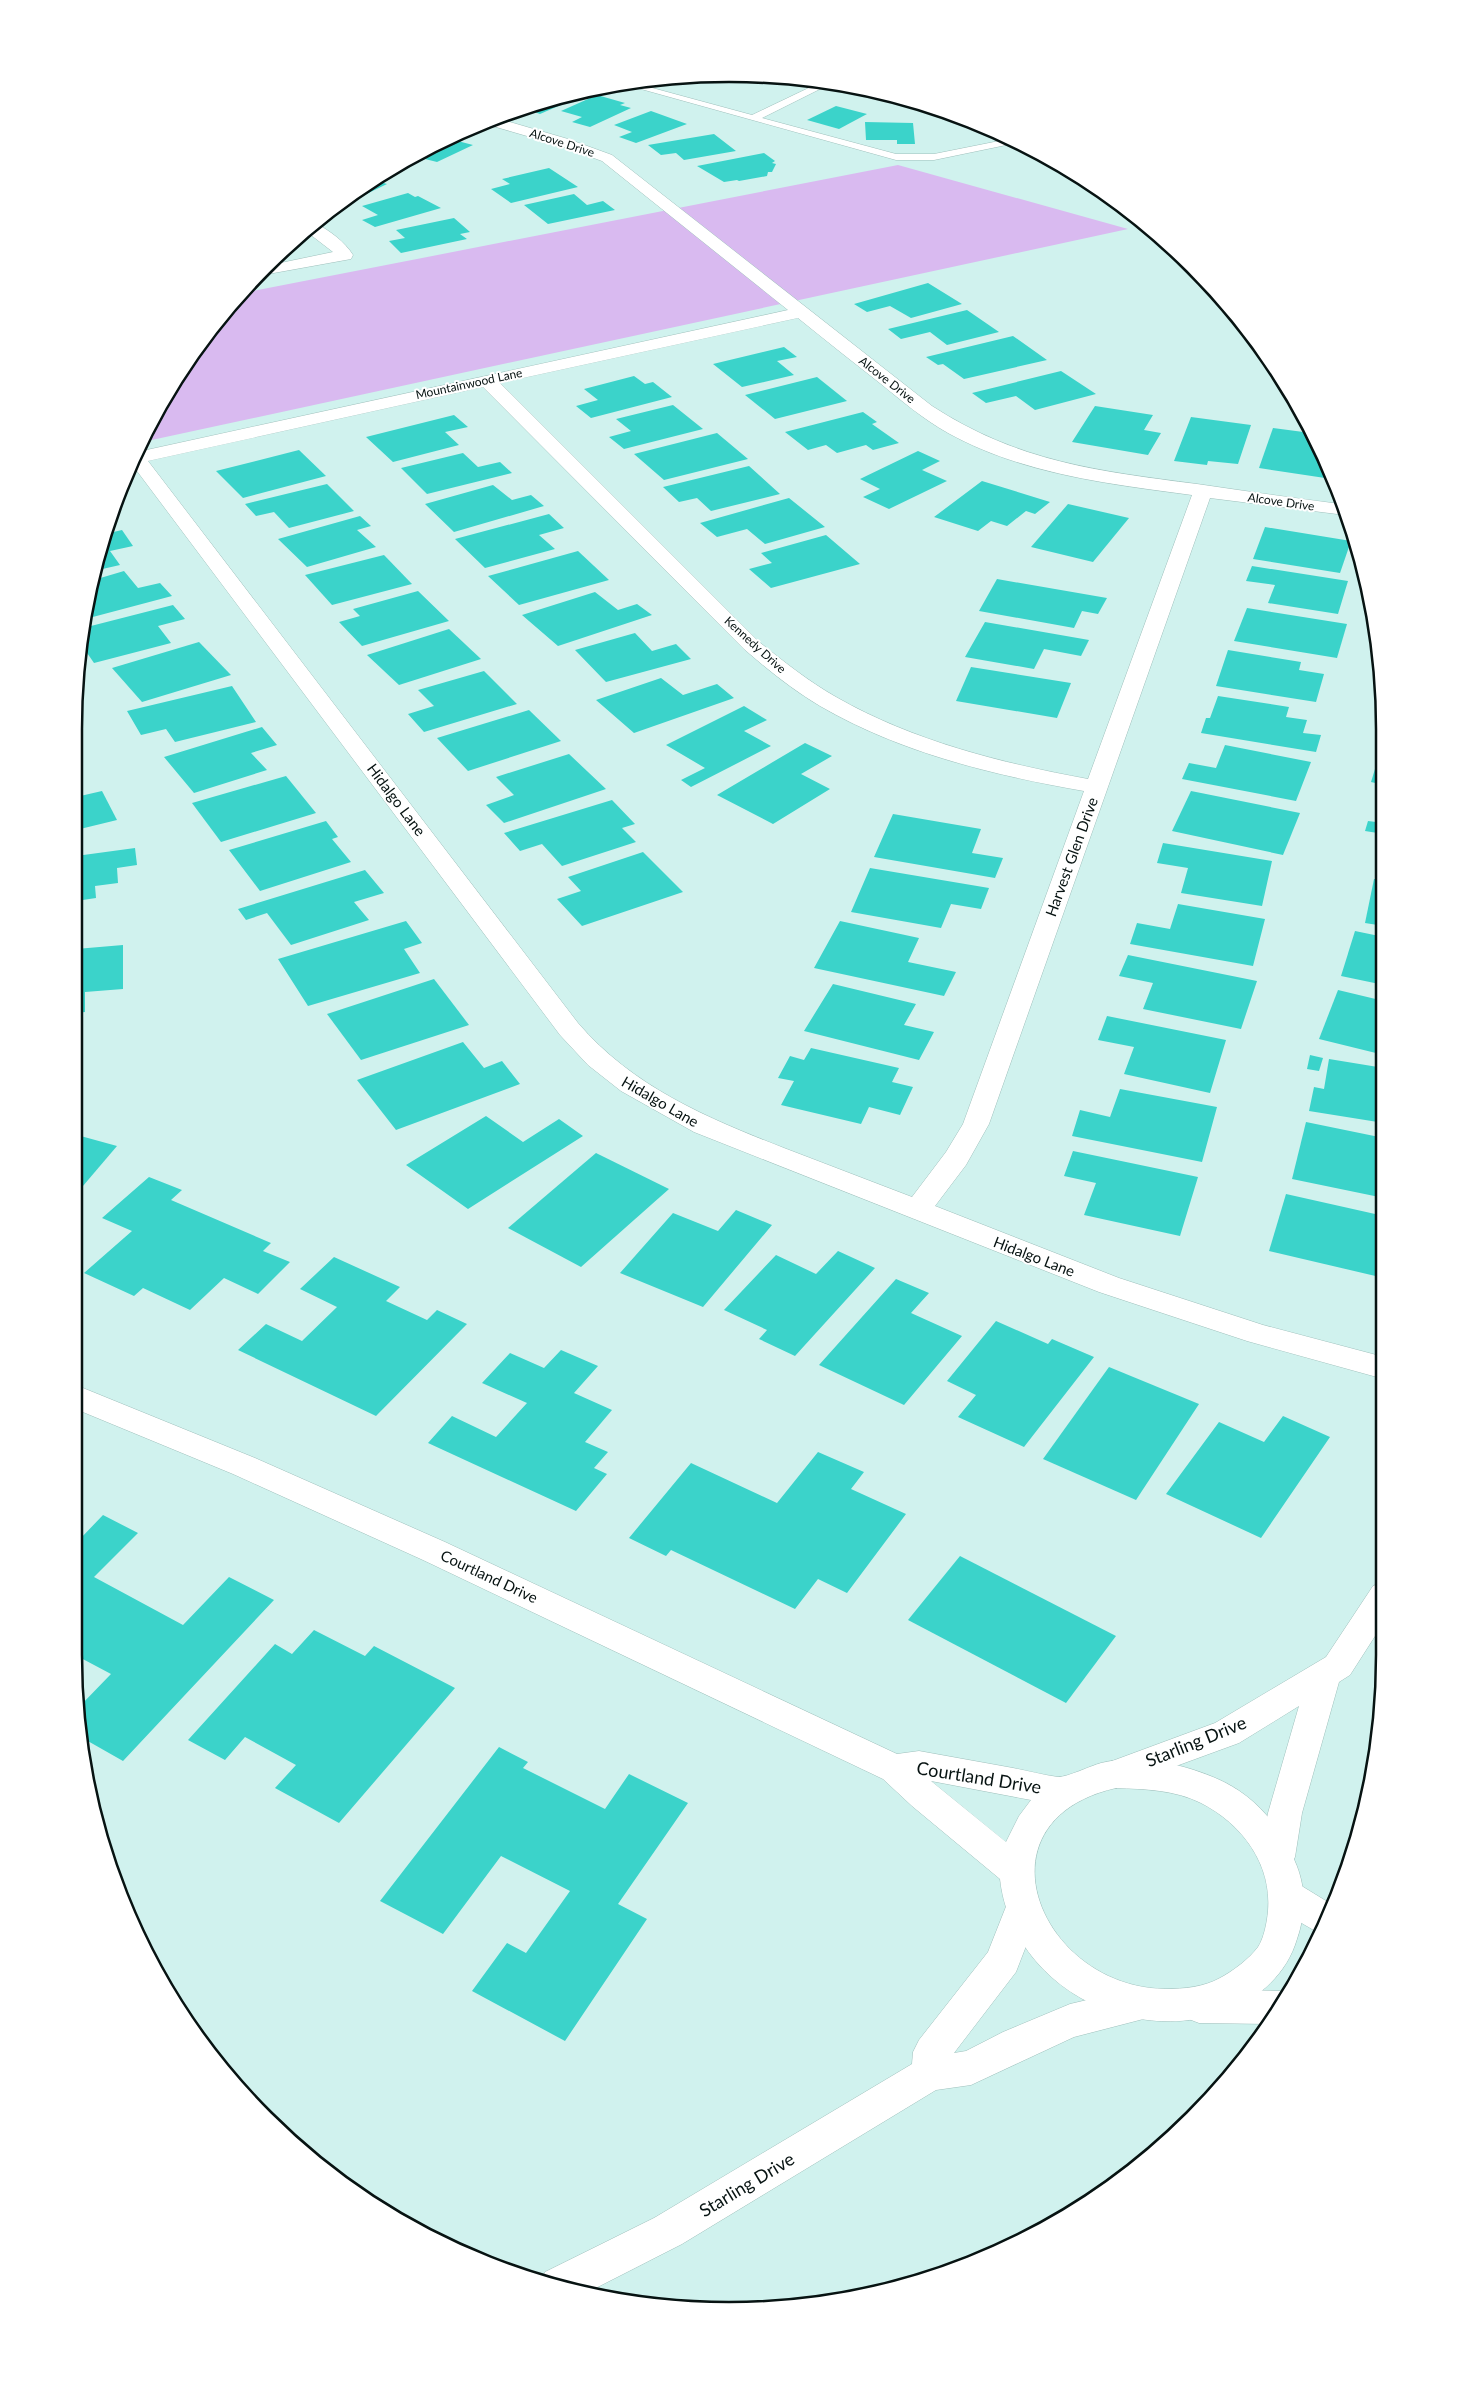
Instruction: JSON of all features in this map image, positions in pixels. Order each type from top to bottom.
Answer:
[{"type":"street","name":"Alcove Drive","points":[[501,125],[563,142],[607,158],[935,418],[981,442],[1029,460],[1074,471],[1337,509]]},
{"type":"street","points":[[275,269],[345,255],[317,231]]},
{"type":"street","name":"Mountainwood Lane","points":[[143,457],[800,312]]},
{"type":"street","name":"Kennedy Drive","points":[[487,381],[751,645],[795,681],[856,716],[930,747],[1020,773],[1097,787]]},
{"type":"street","name":"Hidalgo Lane","points":[[141,462],[568,1029],[604,1067],[642,1094],[691,1121],[1080,1275],[1196,1315],[1288,1343],[1376,1366]]},
{"type":"street","name":"Harvest Glen Drive","points":[[916,1211],[961,1152],[976,1124],[1203,491]]},
{"type":"street","name":"Courtland Drive","points":[[82,1399],[109,1412],[244,1466],[425,1547],[895,1769],[923,1797],[989,1847],[1016,1872]]},
{"type":"street","name":"Starling Drive","points":[[1116,1774],[1227,1733],[1260,1715],[1338,1666],[1376,1607]]},
{"type":"street","points":[[1277,1857],[1285,1813],[1325,1673]]},
{"type":"street","name":"Courtland Drive","points":[[895,1769],[919,1765],[1064,1792]]},
{"type":"street","points":[[1160,2005],[1215,1999],[1247,1982],[1272,1958],[1285,1928],[1288,1896],[1277,1857],[1256,1826],[1227,1801],[1192,1783],[1154,1774],[1116,1774],[1088,1781],[1064,1792],[1039,1813],[1023,1841],[1016,1872],[1017,1891],[1022,1910],[1040,1942],[1067,1971],[1102,1992],[1160,2005],[1271,2008]]},
{"type":"street","points":[[1288,1896],[1321,1917]]},
{"type":"street","points":[[929,2074],[932,2052],[1003,1961],[1022,1910]]},
{"type":"street","name":"Starling Drive","points":[[569,2281],[668,2231],[929,2074],[971,2068],[1016,2044],[1070,2021],[1160,2005]]},
{"type":"lane","points":[[643,88],[896,157],[934,157],[1002,143]]},
{"type":"lane","points":[[754,118],[815,88]]},
{"type":"shaded area","points":[[898,165],[1128,229],[150,440],[192,370],[216,336],[254,291]]},
{"type":"building","points":[[600,96],[625,103],[620,105],[631,108],[590,127],[572,122],[582,117],[561,111]]},
{"type":"building","points":[[558,106],[540,114],[536,113]]},
{"type":"building","points":[[836,106],[867,114],[839,129],[807,120]]},
{"type":"building","points":[[651,111],[687,124],[636,143],[619,137],[632,132],[614,125]]},
{"type":"building","points":[[865,122],[913,123],[915,144],[897,144],[897,140],[866,140]]},
{"type":"building","points":[[714,134],[736,151],[684,160],[676,153],[661,155],[648,145]]},
{"type":"building","points":[[460,142],[473,145],[437,162],[425,159],[422,160]]},
{"type":"building","points":[[764,153],[775,161],[772,163],[776,164],[772,172],[768,172],[767,176],[724,182],[697,166]]},
{"type":"building","points":[[549,168],[578,187],[511,203],[491,189],[510,184],[502,179]]},
{"type":"building","points":[[384,183],[387,184],[369,193]]},
{"type":"building","points":[[408,193],[441,208],[375,227],[362,220],[378,215],[362,206]]},
{"type":"building","points":[[574,194],[587,205],[603,201],[615,210],[548,224],[524,205]]},
{"type":"building","points":[[454,218],[470,232],[460,234],[467,239],[401,253],[389,241],[405,238],[396,230]]},
{"type":"building","points":[[928,283],[962,304],[911,318],[890,306],[867,312],[854,304]]},
{"type":"building","points":[[967,310],[999,332],[947,345],[930,332],[901,339],[888,329]]},
{"type":"building","points":[[1013,336],[1047,360],[964,379],[943,364],[938,365],[926,357]]},
{"type":"building","points":[[784,347],[797,357],[777,361],[794,375],[742,387],[713,364]]},
{"type":"building","points":[[1061,371],[1096,394],[1035,410],[1016,396],[986,403],[972,393]]},
{"type":"building","points":[[634,376],[645,384],[653,382],[672,397],[591,418],[576,406],[598,400],[584,389]]},
{"type":"building","points":[[817,377],[847,401],[775,419],[745,395]]},
{"type":"building","points":[[673,405],[703,429],[624,449],[609,437],[631,431],[616,419]]},
{"type":"building","points":[[1095,406],[1153,415],[1144,430],[1161,433],[1148,455],[1072,442]]},
{"type":"building","points":[[863,412],[877,422],[872,424],[899,443],[873,450],[866,445],[837,453],[826,445],[808,450],[785,432]]},
{"type":"building","points":[[454,415],[468,427],[445,432],[459,445],[393,462],[366,437]]},
{"type":"building","points":[[1191,417],[1251,425],[1238,464],[1208,461],[1207,465],[1174,461]]},
{"type":"building","points":[[1273,428],[1304,432],[1325,478],[1325,478],[1259,468]]},
{"type":"building","points":[[717,433],[748,459],[664,480],[634,454]]},
{"type":"building","points":[[299,450],[326,476],[243,498],[216,471]]},
{"type":"building","points":[[918,451],[940,461],[922,470],[947,481],[889,509],[863,497],[880,489],[860,479]]},
{"type":"building","points":[[463,453],[478,467],[500,462],[512,473],[427,494],[401,468]]},
{"type":"building","points":[[749,466],[780,494],[711,511],[697,498],[679,502],[663,487]]},
{"type":"building","points":[[982,481],[1050,502],[1035,514],[1026,511],[1007,526],[991,521],[978,531],[934,517]]},
{"type":"building","points":[[327,484],[354,511],[289,528],[274,512],[256,516],[245,504]]},
{"type":"building","points":[[493,485],[512,500],[531,495],[544,506],[454,532],[425,504]]},
{"type":"building","points":[[789,498],[825,527],[765,544],[747,529],[717,537],[700,523]]},
{"type":"building","points":[[1068,504],[1129,518],[1093,562],[1031,547]]},
{"type":"building","points":[[549,514],[564,528],[539,535],[555,549],[485,568],[455,539]]},
{"type":"building","points":[[360,516],[371,526],[357,530],[376,547],[307,567],[278,539]]},
{"type":"building","points":[[1265,527],[1348,540],[1349,546],[1340,573],[1253,559]]},
{"type":"building","points":[[122,530],[133,546],[110,551],[120,565],[103,569],[105,562],[114,532]]},
{"type":"building","points":[[826,535],[860,564],[771,588],[749,569],[772,563],[761,553]]},
{"type":"building","points":[[578,551],[609,580],[519,605],[488,576]]},
{"type":"building","points":[[384,555],[412,584],[332,605],[305,575]]},
{"type":"building","points":[[1252,566],[1348,581],[1338,614],[1268,603],[1275,585],[1246,581]]},
{"type":"building","points":[[124,571],[138,588],[160,583],[172,596],[93,617],[101,578]]},
{"type":"building","points":[[997,579],[1107,598],[1098,614],[1082,611],[1074,628],[979,611]]},
{"type":"building","points":[[418,591],[449,621],[362,646],[339,622],[360,616],[353,609]]},
{"type":"building","points":[[595,592],[618,610],[637,604],[652,615],[558,646],[522,615]]},
{"type":"building","points":[[173,605],[185,619],[158,626],[171,643],[94,663],[87,653],[91,626]]},
{"type":"building","points":[[1247,608],[1347,624],[1337,658],[1234,641]]},
{"type":"building","points":[[985,622],[1089,640],[1081,656],[1044,649],[1034,669],[965,657]]},
{"type":"building","points":[[449,629],[481,659],[399,685],[367,655]]},
{"type":"building","points":[[635,633],[652,651],[676,644],[691,659],[606,682],[575,650]]},
{"type":"building","points":[[199,642],[231,675],[142,702],[112,668]]},
{"type":"building","points":[[1228,650],[1301,662],[1299,670],[1324,674],[1316,702],[1216,686]]},
{"type":"building","points":[[971,667],[1071,683],[1057,718],[956,701]]},
{"type":"building","points":[[484,671],[517,704],[424,732],[408,714],[434,706],[418,690]]},
{"type":"building","points":[[661,678],[683,695],[717,684],[734,698],[634,733],[596,700]]},
{"type":"building","points":[[232,686],[256,722],[175,742],[166,729],[141,735],[127,711]]},
{"type":"building","points":[[1218,696],[1289,707],[1286,717],[1307,720],[1303,733],[1321,735],[1316,752],[1201,733],[1206,718],[1210,718]]},
{"type":"building","points":[[744,706],[767,720],[744,731],[771,746],[691,787],[681,780],[705,768],[666,745]]},
{"type":"building","points":[[529,710],[561,741],[468,771],[437,738]]},
{"type":"building","points":[[262,727],[277,745],[251,753],[267,770],[194,793],[164,757]]},
{"type":"building","points":[[805,743],[832,756],[801,774],[830,789],[773,824],[717,795]]},
{"type":"building","points":[[1225,745],[1311,762],[1296,801],[1182,779],[1189,763],[1216,768]]},
{"type":"building","points":[[569,754],[606,789],[504,823],[486,805],[514,795],[496,777]]},
{"type":"building","points":[[1375,769],[1376,769],[1376,783],[1371,782]]},
{"type":"building","points":[[286,776],[316,813],[221,842],[192,803]]},
{"type":"building","points":[[102,791],[117,820],[82,829],[82,796]]},
{"type":"building","points":[[1191,791],[1300,813],[1283,855],[1172,831]]},
{"type":"building","points":[[612,800],[635,824],[622,828],[636,842],[562,866],[542,844],[520,851],[504,833]]},
{"type":"building","points":[[893,814],[981,829],[972,853],[1003,858],[995,878],[874,857]]},
{"type":"building","points":[[326,821],[338,837],[332,839],[351,862],[260,891],[229,850]]},
{"type":"building","points":[[1368,821],[1376,822],[1376,833],[1365,831]]},
{"type":"building","points":[[1163,843],[1272,861],[1262,906],[1181,893],[1188,868],[1157,863]]},
{"type":"building","points":[[135,848],[137,865],[117,868],[118,883],[95,886],[96,898],[82,900],[82,855]]},
{"type":"building","points":[[643,852],[683,892],[582,926],[557,899],[581,891],[568,877]]},
{"type":"building","points":[[870,868],[989,888],[981,909],[951,904],[941,928],[851,912]]},
{"type":"building","points":[[365,870],[384,893],[354,902],[369,920],[291,945],[267,913],[246,920],[238,909]]},
{"type":"building","points":[[1374,879],[1376,879],[1376,925],[1365,923]]},
{"type":"building","points":[[1178,904],[1265,919],[1253,966],[1130,944],[1137,923],[1170,929]]},
{"type":"building","points":[[406,921],[422,943],[404,949],[420,973],[308,1006],[278,959]]},
{"type":"building","points":[[840,921],[919,938],[908,962],[956,972],[944,996],[814,968]]},
{"type":"building","points":[[1355,931],[1376,935],[1376,983],[1341,976]]},
{"type":"building","points":[[123,945],[123,989],[85,992],[85,1012],[82,1012],[82,948]]},
{"type":"building","points":[[1128,955],[1257,981],[1241,1029],[1143,1009],[1153,983],[1119,976]]},
{"type":"building","points":[[434,979],[469,1025],[361,1060],[327,1014]]},
{"type":"building","points":[[833,984],[916,1004],[904,1025],[934,1032],[919,1060],[804,1031]]},
{"type":"building","points":[[1338,990],[1376,999],[1376,1053],[1319,1039]]},
{"type":"building","points":[[1107,1016],[1226,1040],[1210,1093],[1124,1074],[1134,1047],[1098,1040]]},
{"type":"building","points":[[463,1042],[484,1068],[502,1061],[520,1084],[396,1130],[357,1080]]},
{"type":"building","points":[[811,1048],[899,1068],[892,1082],[913,1087],[900,1115],[869,1107],[861,1124],[781,1105],[794,1081],[778,1078],[790,1056],[804,1060]]},
{"type":"building","points":[[1310,1055],[1323,1058],[1319,1071],[1307,1069]]},
{"type":"building","points":[[1329,1059],[1376,1067],[1376,1122],[1309,1111],[1314,1087],[1324,1089]]},
{"type":"building","points":[[1120,1089],[1217,1107],[1202,1162],[1072,1136],[1080,1110],[1110,1117]]},
{"type":"building","points":[[486,1116],[523,1142],[559,1119],[583,1136],[468,1209],[406,1165]]},
{"type":"building","points":[[1306,1122],[1376,1136],[1376,1196],[1292,1179]]},
{"type":"building","points":[[82,1136],[117,1146],[82,1187]]},
{"type":"building","points":[[1073,1151],[1198,1177],[1180,1236],[1084,1215],[1096,1183],[1064,1176]]},
{"type":"building","points":[[596,1153],[669,1189],[581,1267],[508,1228]]},
{"type":"building","points":[[149,1177],[182,1190],[171,1200],[271,1243],[263,1251],[290,1262],[258,1294],[224,1278],[190,1310],[143,1288],[134,1296],[84,1273],[132,1231],[102,1218]]},
{"type":"building","points":[[1286,1194],[1376,1214],[1376,1276],[1269,1251]]},
{"type":"building","points":[[736,1210],[772,1225],[703,1307],[620,1273],[673,1213],[718,1231]]},
{"type":"building","points":[[838,1251],[875,1268],[795,1356],[759,1339],[767,1330],[724,1310],[776,1255],[816,1274]]},
{"type":"building","points":[[334,1257],[400,1287],[386,1301],[427,1320],[437,1310],[467,1324],[376,1416],[238,1350],[266,1324],[302,1341],[337,1307],[300,1289]]},
{"type":"building","points":[[896,1279],[929,1293],[911,1313],[962,1336],[904,1405],[819,1365]]},
{"type":"building","points":[[996,1321],[1048,1344],[1052,1339],[1094,1357],[1024,1447],[958,1417],[976,1395],[947,1381]]},
{"type":"building","points":[[561,1350],[598,1366],[574,1393],[612,1410],[585,1442],[608,1452],[594,1468],[607,1474],[576,1511],[428,1443],[452,1416],[496,1437],[527,1403],[482,1383],[510,1353],[544,1368]]},
{"type":"building","points":[[1109,1367],[1199,1404],[1136,1500],[1043,1459]]},
{"type":"building","points":[[1283,1416],[1330,1437],[1261,1538],[1166,1494],[1219,1422],[1264,1442]]},
{"type":"building","points":[[818,1452],[864,1472],[851,1489],[906,1514],[847,1593],[818,1579],[795,1609],[671,1550],[666,1556],[629,1538],[691,1463],[777,1503]]},
{"type":"building","points":[[103,1515],[138,1533],[94,1577],[183,1625],[229,1577],[274,1600],[123,1761],[88,1741],[84,1701],[111,1674],[82,1659],[82,1537]]},
{"type":"building","points":[[960,1556],[1116,1636],[1066,1703],[908,1620]]},
{"type":"building","points":[[314,1630],[365,1656],[374,1646],[455,1688],[339,1823],[275,1788],[296,1765],[245,1737],[225,1760],[188,1740],[275,1644],[292,1654]]},
{"type":"building","points":[[499,1747],[528,1762],[523,1768],[605,1809],[629,1774],[688,1803],[618,1904],[647,1919],[565,2041],[472,1991],[507,1943],[526,1953],[570,1891],[501,1856],[443,1934],[380,1901]]}]
